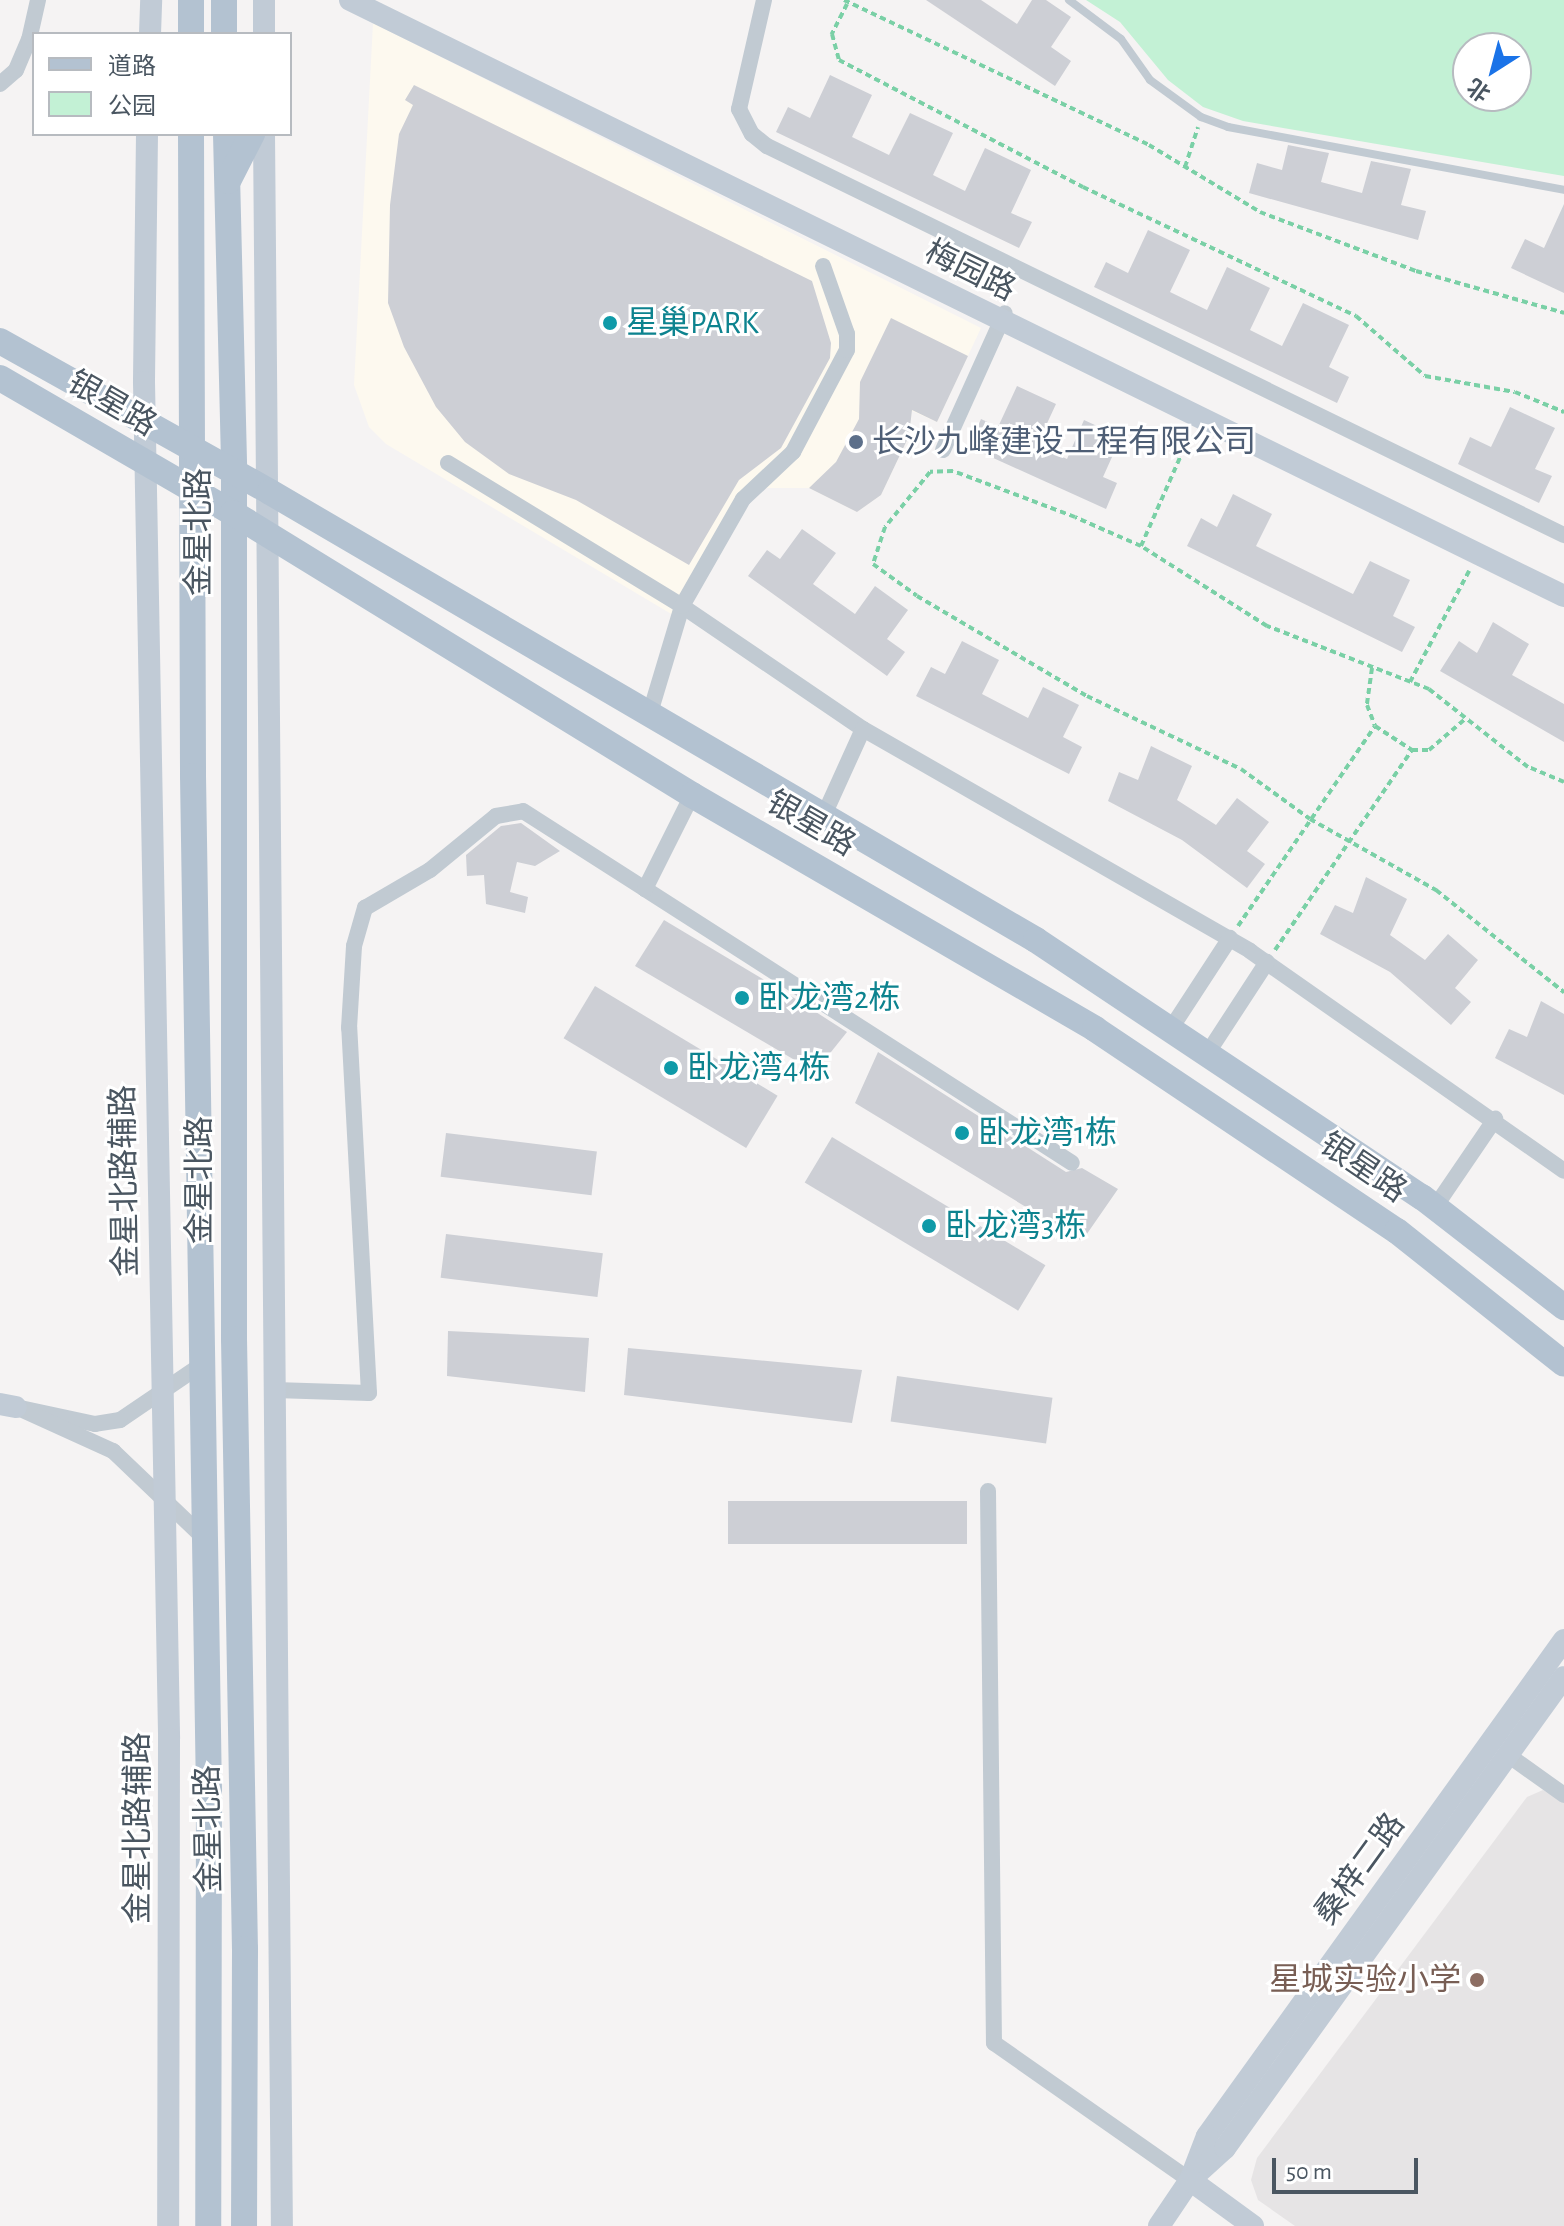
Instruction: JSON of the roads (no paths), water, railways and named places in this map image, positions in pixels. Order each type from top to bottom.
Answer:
[{"type":"main road","points":[[150,32],[151,0]]},
{"type":"main road","points":[[191,0],[191,32]]},
{"type":"main road","points":[[224,0],[224,32]]},
{"type":"main road","points":[[264,0],[264,32]]},
{"type":"main road","name":"梅园路","points":[[350,0],[1003,318],[1564,585]]},
{"type":"main road","name":"梅园路","points":[[371,0],[1198,417],[1564,596]]},
{"type":"main road","name":"金星北路辅路","points":[[147,136],[145,422],[164,1498],[168,2226]]},
{"type":"main road","name":"金星北路","points":[[191,136],[201,1365],[209,1789],[208,2226]]},
{"type":"main road","name":"金星北路","points":[[226,136],[234,472],[234,1339],[245,1949],[244,2226]]},
{"type":"main road","points":[[227,184],[251,136]]},
{"type":"main road","points":[[264,136],[270,492],[282,2226]]},
{"type":"main road","name":"银星路","points":[[0,341],[270,492],[1036,940],[1435,1207],[1564,1307]]},
{"type":"main road","name":"银星路","points":[[0,378],[233,513],[269,538],[692,795],[1095,1029],[1397,1231],[1564,1364]]},
{"type":"main road","name":"桑梓二路","points":[[1159,2226],[1190,2180],[1207,2136],[1564,1640]]},
{"type":"main road","name":"桑梓二路","points":[[1190,2180],[1225,2148],[1564,1677]]},
{"type":"main road","points":[[1190,2180],[1253,2226]]},
{"type":"street","points":[[0,84],[16,70],[29,40],[38,0]]},
{"type":"street","points":[[764,0],[739,109],[752,134],[767,146],[1564,535]]},
{"type":"street","points":[[650,713],[682,606],[743,499],[784,466],[841,366],[847,334],[823,266]]},
{"type":"street","points":[[943,450],[1003,318]]},
{"type":"street","points":[[448,463],[682,606],[863,729],[1230,938],[1495,1119],[1564,1171]]},
{"type":"street","points":[[824,815],[863,729]]},
{"type":"street","points":[[645,889],[692,795]]},
{"type":"street","points":[[275,1390],[369,1393],[349,1028],[354,946],[365,908],[430,870],[496,816],[523,811],[1072,1163]]},
{"type":"street","points":[[1170,1030],[1230,938]]},
{"type":"street","points":[[1207,1054],[1267,962]]},
{"type":"street","points":[[1435,1207],[1495,1119]]},
{"type":"street","points":[[8,1406],[95,1424],[120,1420],[201,1365]]},
{"type":"street","points":[[8,1406],[113,1451],[203,1537]]},
{"type":"street","points":[[988,1491],[994,2043],[1190,2180]]},
{"type":"street","points":[[1508,1755],[1564,1795]]},
{"type":"lane","points":[[1069,0],[1121,39],[1150,80],[1201,117],[1272,136],[1564,190]]},
{"type":"place","name":"星巢PARK","points":[[610,323]]},
{"type":"place","name":"长沙九峰建设工程有限公司","points":[[856,442]]},
{"type":"place","name":"卧龙湾2栋","points":[[742,998]]},
{"type":"place","name":"卧龙湾4栋","points":[[671,1068]]},
{"type":"place","name":"卧龙湾1栋","points":[[962,1133]]},
{"type":"place","name":"卧龙湾3栋","points":[[929,1226]]},
{"type":"place","name":"星城实验小学","points":[[1477,1980]]}]
